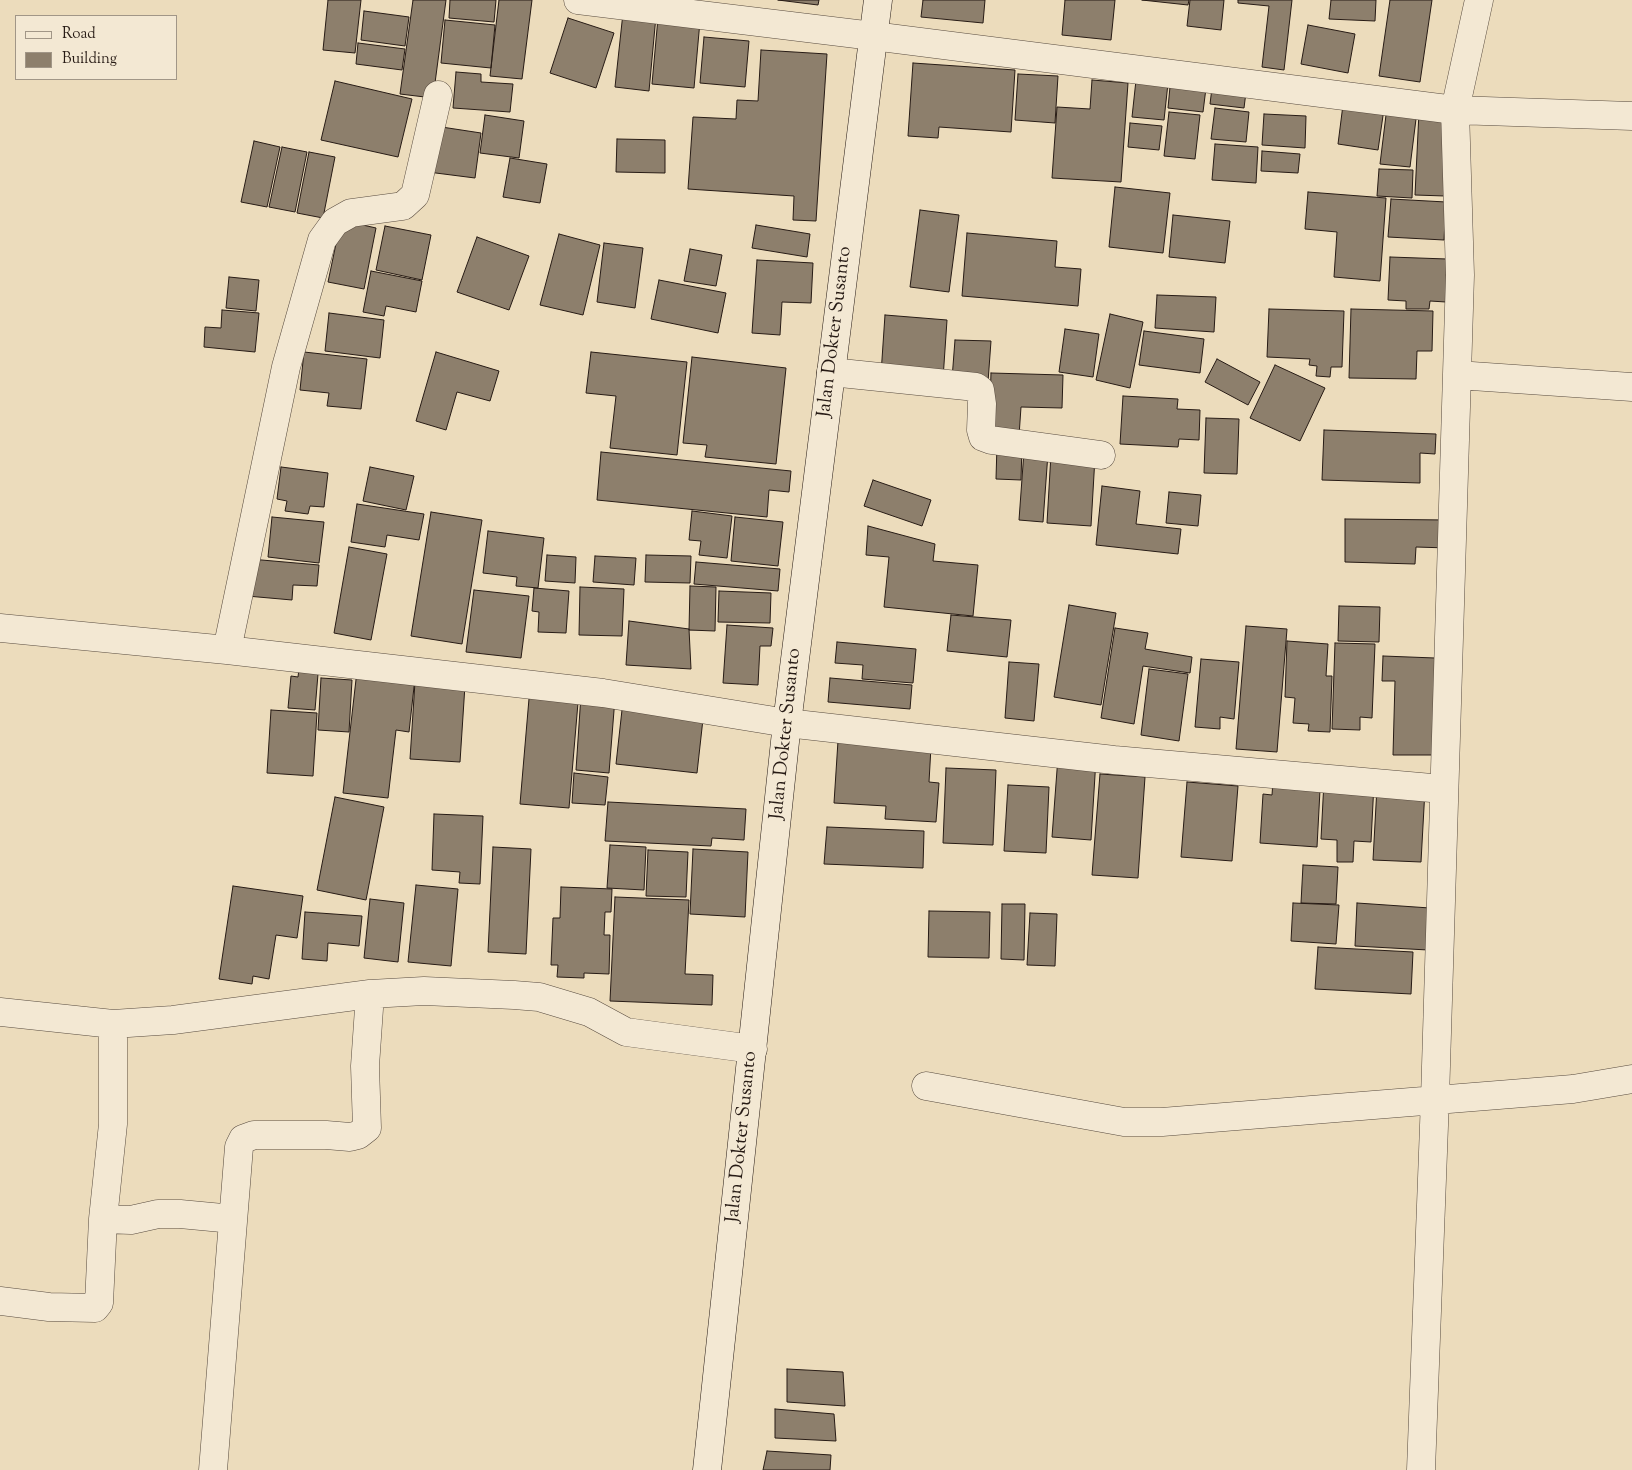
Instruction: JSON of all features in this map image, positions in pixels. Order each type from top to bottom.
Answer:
[{"type":"street","points":[[578,0],[1455,110],[1632,116]]},
{"type":"street","name":"Jalan Dokter Susanto","points":[[707,1470],[787,723],[878,0]]},
{"type":"street","points":[[1421,1470],[1435,1100],[1460,275],[1455,110],[1479,0]]},
{"type":"street","points":[[227,650],[286,367],[322,240],[336,222],[351,213],[403,206],[415,195],[438,95]]},
{"type":"street","points":[[831,372],[976,387],[980,390],[981,430],[983,437],[991,440],[1101,455]]},
{"type":"street","points":[[1457,375],[1632,387]]},
{"type":"street","points":[[0,628],[227,650],[603,694],[787,723],[1114,760],[1444,788]]},
{"type":"street","points":[[0,1012],[113,1024],[173,1020],[370,994],[424,991],[514,994],[539,997],[589,1012],[626,1032],[753,1049]]},
{"type":"street","points":[[213,1470],[240,1147],[243,1139],[254,1134],[350,1137],[358,1135],[367,1128],[365,1066],[370,994]]},
{"type":"street","points":[[0,1301],[49,1307],[95,1308],[99,1303],[103,1219],[113,1124],[113,1024]]},
{"type":"street","points":[[926,1086],[1124,1122],[1195,1120],[1573,1089],[1632,1079]]},
{"type":"street","points":[[103,1219],[131,1220],[158,1214],[180,1214],[233,1219]]},
{"type":"building","points":[[328,0],[361,0],[355,53],[323,50]]},
{"type":"building","points":[[413,0],[446,0],[433,98],[400,94]]},
{"type":"building","points":[[450,0],[496,0],[494,22],[449,18]]},
{"type":"building","points":[[499,0],[532,0],[522,79],[490,76]]},
{"type":"building","points":[[778,0],[819,0],[818,5]]},
{"type":"building","points":[[923,0],[985,0],[983,23],[921,17]]},
{"type":"building","points":[[1065,0],[1115,0],[1111,40],[1062,35]]},
{"type":"building","points":[[1142,0],[1189,0],[1188,5]]},
{"type":"building","points":[[1190,0],[1224,0],[1221,30],[1187,26]]},
{"type":"building","points":[[1238,0],[1292,0],[1284,70],[1262,67],[1269,6],[1238,3]]},
{"type":"building","points":[[1331,0],[1376,0],[1375,21],[1329,19]]},
{"type":"building","points":[[1390,0],[1432,0],[1420,82],[1379,76]]},
{"type":"building","points":[[364,11],[409,17],[405,46],[361,40]]},
{"type":"building","points":[[623,13],[656,16],[649,91],[615,87]]},
{"type":"building","points":[[568,18],[614,33],[596,88],[550,73]]},
{"type":"building","points":[[658,18],[700,21],[694,88],[652,84]]},
{"type":"building","points":[[445,20],[495,25],[491,68],[441,63]]},
{"type":"building","points":[[1308,25],[1355,34],[1348,73],[1301,64]]},
{"type":"building","points":[[704,37],[749,41],[745,87],[700,83]]},
{"type":"building","points":[[358,43],[405,49],[402,70],[356,64]]},
{"type":"building","points":[[761,50],[827,54],[816,221],[793,220],[794,196],[688,189],[693,117],[736,119],[737,100],[758,101]]},
{"type":"building","points":[[913,63],[1015,70],[1011,132],[939,127],[938,138],[908,136]]},
{"type":"building","points":[[1137,71],[1169,74],[1164,120],[1132,117]]},
{"type":"building","points":[[456,72],[481,74],[481,82],[513,84],[510,112],[453,108]]},
{"type":"building","points":[[1018,74],[1058,76],[1055,123],[1015,120]]},
{"type":"building","points":[[1171,76],[1207,80],[1203,112],[1168,108]]},
{"type":"building","points":[[1092,80],[1128,83],[1121,182],[1052,178],[1057,107],[1090,109]]},
{"type":"building","points":[[1213,80],[1247,84],[1244,108],[1210,104]]},
{"type":"building","points":[[335,81],[412,99],[398,157],[321,140]]},
{"type":"building","points":[[1344,97],[1385,102],[1378,150],[1338,144]]},
{"type":"building","points":[[1387,107],[1417,111],[1410,167],[1380,164]]},
{"type":"building","points":[[1215,108],[1249,112],[1246,142],[1211,139]]},
{"type":"building","points":[[1169,112],[1200,115],[1195,159],[1164,156]]},
{"type":"building","points":[[1419,112],[1450,113],[1445,196],[1415,195]]},
{"type":"building","points":[[1264,114],[1306,116],[1305,148],[1262,145]]},
{"type":"building","points":[[485,115],[524,121],[519,158],[480,153]]},
{"type":"building","points":[[1130,123],[1162,126],[1159,150],[1128,147]]},
{"type":"building","points":[[435,126],[481,133],[475,178],[428,172]]},
{"type":"building","points":[[617,139],[665,140],[665,173],[616,172]]},
{"type":"building","points":[[254,141],[280,147],[267,207],[241,202]]},
{"type":"building","points":[[1215,144],[1258,147],[1256,183],[1212,180]]},
{"type":"building","points":[[282,147],[307,152],[295,212],[269,207]]},
{"type":"building","points":[[1262,151],[1300,154],[1298,173],[1261,171]]},
{"type":"building","points":[[309,152],[335,157],[323,218],[297,213]]},
{"type":"building","points":[[510,158],[547,164],[540,203],[503,197]]},
{"type":"building","points":[[1379,169],[1413,170],[1412,198],[1377,196]]},
{"type":"building","points":[[1115,187],[1170,193],[1163,253],[1109,247]]},
{"type":"building","points":[[1308,192],[1386,198],[1380,281],[1334,277],[1337,232],[1305,229]]},
{"type":"building","points":[[1391,199],[1446,202],[1444,240],[1388,237]]},
{"type":"building","points":[[920,210],[959,215],[949,292],[910,287]]},
{"type":"building","points":[[1173,215],[1230,221],[1225,263],[1169,257]]},
{"type":"building","points":[[341,220],[376,228],[364,289],[328,282]]},
{"type":"building","points":[[756,225],[810,234],[807,257],[752,248]]},
{"type":"building","points":[[385,226],[431,235],[422,280],[376,270]]},
{"type":"building","points":[[967,233],[1057,241],[1055,267],[1081,269],[1078,306],[962,296]]},
{"type":"building","points":[[559,234],[600,245],[583,315],[540,305]]},
{"type":"building","points":[[477,237],[529,256],[509,310],[457,292]]},
{"type":"building","points":[[604,243],[643,248],[635,308],[597,302]]},
{"type":"building","points":[[690,249],[722,255],[716,286],[684,281]]},
{"type":"building","points":[[1390,257],[1447,259],[1446,302],[1430,301],[1429,309],[1406,309],[1406,301],[1388,300]]},
{"type":"building","points":[[757,260],[813,263],[811,303],[782,302],[780,335],[752,333]]},
{"type":"building","points":[[371,271],[422,281],[416,312],[386,306],[384,316],[363,312]]},
{"type":"building","points":[[229,277],[259,280],[256,311],[226,308]]},
{"type":"building","points":[[659,280],[726,293],[718,333],[651,319]]},
{"type":"building","points":[[1157,295],[1216,297],[1214,332],[1155,328]]},
{"type":"building","points":[[1269,309],[1344,311],[1342,367],[1331,367],[1330,377],[1316,376],[1317,366],[1309,365],[1310,359],[1267,357]]},
{"type":"building","points":[[1351,309],[1433,311],[1432,351],[1417,351],[1416,379],[1349,378]]},
{"type":"building","points":[[222,310],[259,313],[255,352],[204,347],[205,327],[221,328]]},
{"type":"building","points":[[329,313],[384,320],[380,358],[325,351]]},
{"type":"building","points":[[1110,314],[1143,322],[1130,388],[1096,380]]},
{"type":"building","points":[[885,315],[947,320],[943,379],[881,374]]},
{"type":"building","points":[[1065,329],[1099,334],[1093,377],[1059,372]]},
{"type":"building","points":[[1144,331],[1204,339],[1200,373],[1139,365]]},
{"type":"building","points":[[955,340],[991,341],[988,382],[952,379]]},
{"type":"building","points":[[304,352],[367,359],[361,409],[327,406],[329,393],[300,390]]},
{"type":"building","points":[[436,352],[499,371],[490,401],[457,392],[446,430],[416,421]]},
{"type":"building","points":[[591,352],[687,362],[677,455],[610,448],[616,396],[586,393]]},
{"type":"building","points":[[692,357],[786,368],[776,464],[705,457],[707,445],[683,443]]},
{"type":"building","points":[[1217,359],[1260,382],[1248,405],[1205,382]]},
{"type":"building","points":[[1275,365],[1325,388],[1300,441],[1250,418]]},
{"type":"building","points":[[991,373],[1063,375],[1062,408],[1021,407],[1019,436],[989,435]]},
{"type":"building","points":[[1123,396],[1178,399],[1177,409],[1200,410],[1199,440],[1179,439],[1178,447],[1120,444]]},
{"type":"building","points":[[1206,418],[1239,419],[1237,474],[1204,473]]},
{"type":"building","points":[[1324,430],[1436,434],[1435,454],[1420,453],[1420,483],[1322,480]]},
{"type":"building","points":[[997,445],[1022,445],[1021,480],[996,479]]},
{"type":"building","points":[[1024,451],[1048,453],[1043,522],[1019,520]]},
{"type":"building","points":[[601,452],[791,471],[789,492],[769,490],[767,517],[597,500]]},
{"type":"building","points":[[1051,454],[1095,457],[1091,526],[1047,523]]},
{"type":"building","points":[[281,467],[328,473],[324,507],[310,506],[308,514],[285,511],[287,501],[277,499]]},
{"type":"building","points":[[370,467],[414,476],[406,510],[363,501]]},
{"type":"building","points":[[873,480],[931,500],[922,526],[864,506]]},
{"type":"building","points":[[1102,486],[1140,491],[1136,524],[1181,529],[1178,554],[1096,545]]},
{"type":"building","points":[[1169,492],[1201,495],[1198,526],[1166,523]]},
{"type":"building","points":[[357,504],[424,514],[419,540],[387,535],[385,547],[351,542]]},
{"type":"building","points":[[692,511],[732,516],[727,558],[699,555],[701,541],[689,540]]},
{"type":"building","points":[[431,512],[482,520],[462,644],[411,636]]},
{"type":"building","points":[[272,517],[324,522],[319,563],[268,557]]},
{"type":"building","points":[[735,517],[783,522],[778,566],[731,561]]},
{"type":"building","points":[[1345,519],[1448,520],[1448,548],[1416,547],[1415,564],[1345,562]]},
{"type":"building","points":[[868,526],[935,544],[933,561],[978,565],[973,616],[884,607],[889,557],[866,555]]},
{"type":"building","points":[[488,531],[544,538],[538,588],[516,586],[517,577],[483,573]]},
{"type":"building","points":[[349,547],[387,554],[371,640],[334,633]]},
{"type":"building","points":[[547,555],[576,557],[575,583],[545,581]]},
{"type":"building","points":[[646,555],[691,556],[690,583],[645,582]]},
{"type":"building","points":[[595,556],[636,558],[634,585],[593,582]]},
{"type":"building","points":[[250,559],[319,565],[317,586],[293,585],[292,600],[247,596]]},
{"type":"building","points":[[696,562],[780,569],[778,591],[694,584]]},
{"type":"building","points":[[690,586],[716,587],[715,631],[689,630]]},
{"type":"building","points":[[580,587],[624,589],[622,636],[579,635]]},
{"type":"building","points":[[534,588],[569,591],[566,633],[538,632],[539,612],[532,611]]},
{"type":"building","points":[[474,590],[529,596],[521,658],[466,652]]},
{"type":"building","points":[[719,591],[771,593],[770,623],[718,622]]},
{"type":"building","points":[[1069,605],[1116,613],[1101,705],[1054,697]]},
{"type":"building","points":[[1339,606],[1380,607],[1379,642],[1338,641]]},
{"type":"building","points":[[951,615],[1011,620],[1007,657],[947,651]]},
{"type":"building","points":[[629,621],[689,629],[691,669],[626,665]]},
{"type":"building","points":[[727,625],[773,628],[771,646],[760,646],[758,685],[723,683]]},
{"type":"building","points":[[1246,626],[1287,629],[1277,752],[1236,749]]},
{"type":"building","points":[[1115,628],[1148,633],[1145,649],[1192,657],[1190,673],[1143,666],[1134,724],[1101,718]]},
{"type":"building","points":[[1287,641],[1328,644],[1326,676],[1332,676],[1330,732],[1308,731],[1309,724],[1293,723],[1295,698],[1285,697]]},
{"type":"building","points":[[837,642],[916,649],[913,683],[862,679],[863,665],[835,663]]},
{"type":"building","points":[[1335,643],[1375,644],[1372,718],[1360,717],[1360,730],[1332,729]]},
{"type":"building","points":[[1383,656],[1435,658],[1433,755],[1393,755],[1395,681],[1382,681]]},
{"type":"building","points":[[1201,659],[1239,662],[1234,719],[1220,717],[1220,729],[1195,727]]},
{"type":"building","points":[[300,660],[319,662],[315,710],[288,708],[291,676],[298,677]]},
{"type":"building","points":[[1009,662],[1039,664],[1034,721],[1005,718]]},
{"type":"building","points":[[1149,669],[1188,674],[1179,741],[1141,735]]},
{"type":"building","points":[[357,671],[415,678],[409,732],[396,730],[388,798],[343,793]]},
{"type":"building","points":[[321,678],[352,680],[349,732],[318,730]]},
{"type":"building","points":[[830,678],[912,685],[910,709],[828,702]]},
{"type":"building","points":[[415,682],[465,685],[460,762],[410,759]]},
{"type":"building","points":[[530,687],[579,691],[569,808],[520,804]]},
{"type":"building","points":[[581,695],[615,698],[609,773],[576,770]]},
{"type":"building","points":[[623,701],[704,710],[697,773],[616,764]]},
{"type":"building","points":[[271,710],[317,713],[313,776],[267,773]]},
{"type":"building","points":[[838,741],[931,747],[929,782],[939,783],[936,822],[885,819],[886,806],[834,803]]},
{"type":"building","points":[[1058,757],[1096,759],[1091,840],[1052,837]]},
{"type":"building","points":[[946,768],[996,770],[993,845],[943,843]]},
{"type":"building","points":[[574,773],[608,777],[605,805],[572,803]]},
{"type":"building","points":[[1100,774],[1145,777],[1138,878],[1092,875]]},
{"type":"building","points":[[1273,781],[1320,790],[1317,847],[1260,843],[1263,794],[1272,795]]},
{"type":"building","points":[[1324,781],[1374,783],[1371,842],[1354,841],[1353,862],[1337,862],[1337,840],[1321,839]]},
{"type":"building","points":[[1187,782],[1238,786],[1232,861],[1181,857]]},
{"type":"building","points":[[1008,785],[1049,787],[1046,853],[1004,851]]},
{"type":"building","points":[[1377,787],[1425,789],[1421,862],[1373,860]]},
{"type":"building","points":[[335,797],[384,807],[366,900],[317,890]]},
{"type":"building","points":[[608,802],[746,809],[744,840],[712,838],[711,846],[605,841]]},
{"type":"building","points":[[434,814],[483,816],[480,884],[459,883],[460,872],[432,870]]},
{"type":"building","points":[[827,827],[924,831],[923,868],[824,864]]},
{"type":"building","points":[[610,845],[646,847],[644,890],[607,888]]},
{"type":"building","points":[[493,847],[531,849],[526,954],[488,952]]},
{"type":"building","points":[[693,849],[748,852],[745,917],[690,914]]},
{"type":"building","points":[[648,850],[688,852],[686,897],[646,896]]},
{"type":"building","points":[[1303,865],[1338,867],[1336,904],[1301,903]]},
{"type":"building","points":[[416,885],[458,889],[451,966],[408,962]]},
{"type":"building","points":[[233,886],[303,896],[297,938],[276,935],[269,979],[253,976],[252,984],[219,979]]},
{"type":"building","points":[[561,887],[612,889],[611,912],[605,912],[604,935],[610,935],[609,974],[584,973],[584,978],[557,977],[558,965],[551,965],[553,918],[560,918]]},
{"type":"building","points":[[615,897],[689,900],[685,974],[713,975],[712,1005],[610,1001]]},
{"type":"building","points":[[370,899],[404,903],[398,962],[364,958]]},
{"type":"building","points":[[1293,903],[1339,905],[1336,944],[1291,941]]},
{"type":"building","points":[[1357,903],[1430,908],[1428,950],[1355,946]]},
{"type":"building","points":[[1002,904],[1025,904],[1024,960],[1001,959]]},
{"type":"building","points":[[929,911],[990,912],[989,958],[928,957]]},
{"type":"building","points":[[305,912],[362,916],[359,946],[328,943],[327,961],[302,959]]},
{"type":"building","points":[[1030,913],[1057,914],[1055,966],[1027,965]]},
{"type":"building","points":[[1318,947],[1413,952],[1411,994],[1315,989]]},
{"type":"building","points":[[787,1369],[843,1372],[845,1406],[787,1402]]},
{"type":"building","points":[[775,1409],[834,1414],[836,1441],[775,1438]]},
{"type":"building","points":[[767,1451],[831,1455],[830,1470],[763,1470]]}]
